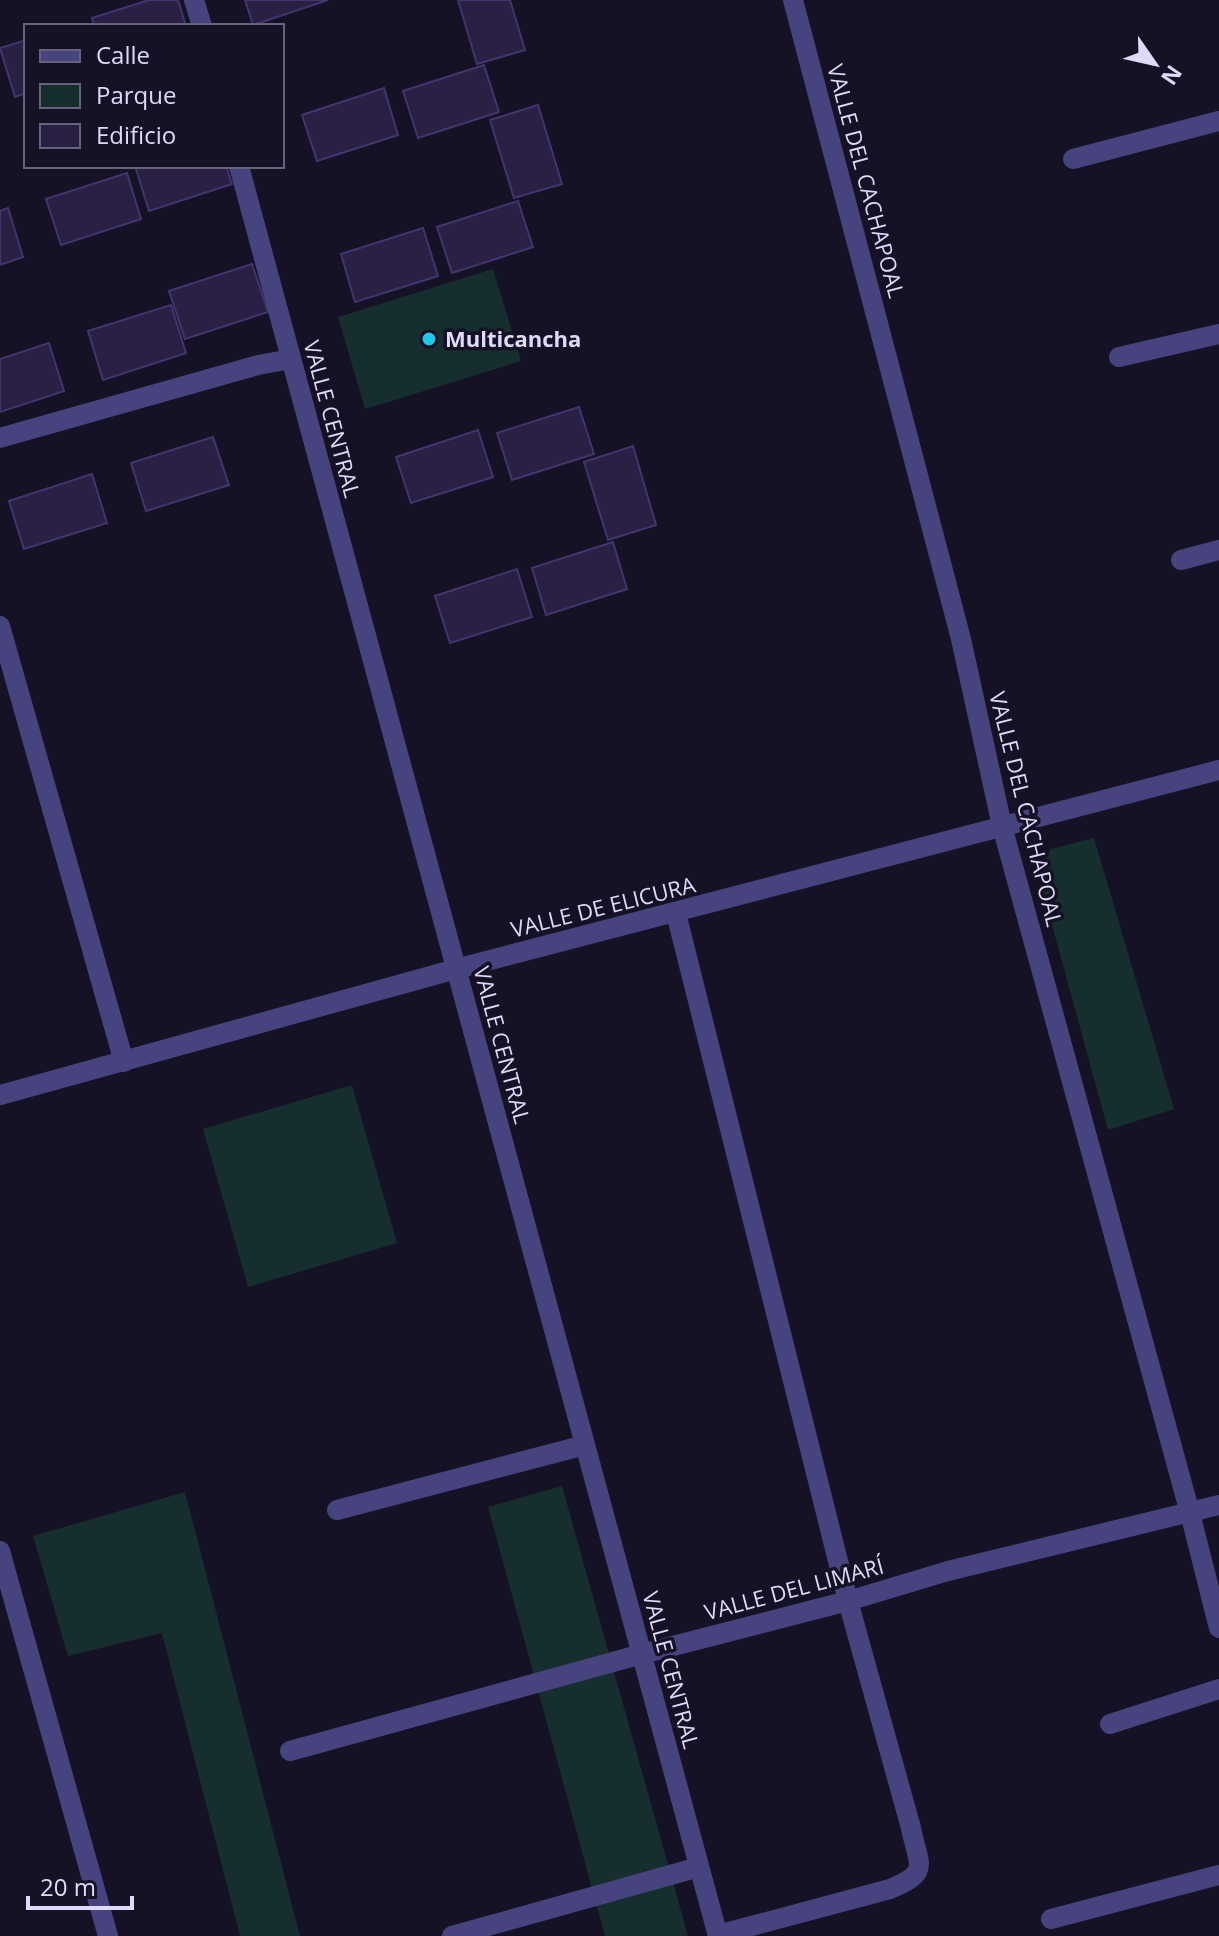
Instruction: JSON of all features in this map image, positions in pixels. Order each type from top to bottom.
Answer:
[{"type":"street","points":[[194,0],[201,24]]},
{"type":"street","name":"VALLE DEL CACHAPOAL","points":[[793,0],[961,639],[1002,826],[1219,1628]]},
{"type":"street","points":[[1073,159],[1219,121]]},
{"type":"street","name":"VALLE CENTRAL","points":[[240,168],[718,1936]]},
{"type":"street","points":[[1119,357],[1219,334]]},
{"type":"street","points":[[0,438],[258,365],[291,359]]},
{"type":"street","points":[[1181,560],[1219,550]]},
{"type":"street","points":[[0,626],[124,1062]]},
{"type":"street","name":"VALLE DE ELICURA","points":[[0,1095],[456,969],[1219,770]]},
{"type":"street","points":[[676,913],[848,1601],[918,1857],[916,1876],[908,1882],[718,1936]]},
{"type":"street","points":[[337,1510],[585,1445]]},
{"type":"street","name":"VALLE DEL LIMARÍ","points":[[290,1751],[848,1601],[948,1571],[1219,1505]]},
{"type":"street","points":[[0,1551],[108,1936]]},
{"type":"street","points":[[1110,1724],[1219,1689]]},
{"type":"street","points":[[452,1936],[699,1867]]},
{"type":"street","points":[[1051,1919],[1219,1875]]},
{"type":"green space","name":"Multicancha","points":[[493,269],[521,361],[365,409],[338,317]]},
{"type":"green space","points":[[1094,838],[1174,1109],[1108,1130],[1037,870],[1051,849]]},
{"type":"green space","points":[[352,1085],[397,1243],[248,1287],[203,1129]]},
{"type":"green space","points":[[562,1486],[688,1936],[605,1936],[488,1507]]},
{"type":"green space","points":[[185,1492],[300,1936],[240,1936],[162,1633],[68,1656],[33,1536]]},
{"type":"building","points":[[149,0],[178,0],[185,24],[94,24],[92,18]]},
{"type":"building","points":[[245,0],[328,0],[256,24],[253,24]]},
{"type":"building","points":[[458,0],[510,0],[525,50],[477,64]]},
{"type":"building","points":[[24,41],[24,94],[15,97],[0,48]]},
{"type":"building","points":[[484,65],[499,112],[418,138],[403,91]]},
{"type":"building","points":[[384,88],[398,135],[317,161],[302,115]]},
{"type":"building","points":[[538,105],[562,184],[514,198],[490,120]]},
{"type":"building","points":[[136,168],[227,168],[232,184],[149,211]]},
{"type":"building","points":[[127,173],[141,219],[61,245],[46,199]]},
{"type":"building","points":[[518,201],[533,247],[452,273],[437,227]]},
{"type":"building","points":[[8,208],[23,257],[0,265],[0,211]]},
{"type":"building","points":[[423,228],[438,276],[355,302],[341,254]]},
{"type":"building","points":[[252,264],[268,312],[185,339],[169,291]]},
{"type":"building","points":[[171,305],[186,353],[103,380],[88,331]]},
{"type":"building","points":[[49,343],[64,391],[0,412],[0,359]]},
{"type":"building","points":[[579,407],[594,454],[512,480],[497,433]]},
{"type":"building","points":[[478,430],[493,477],[411,503],[396,457]]},
{"type":"building","points":[[213,437],[229,485],[146,511],[131,463]]},
{"type":"building","points":[[633,446],[656,525],[608,540],[584,462]]},
{"type":"building","points":[[92,474],[107,523],[24,549],[9,501]]},
{"type":"building","points":[[613,542],[627,589],[546,615],[532,568]]},
{"type":"building","points":[[517,569],[532,617],[450,643],[435,596]]},
{"type":"place","name":"Multicancha","points":[[429,339]]}]
